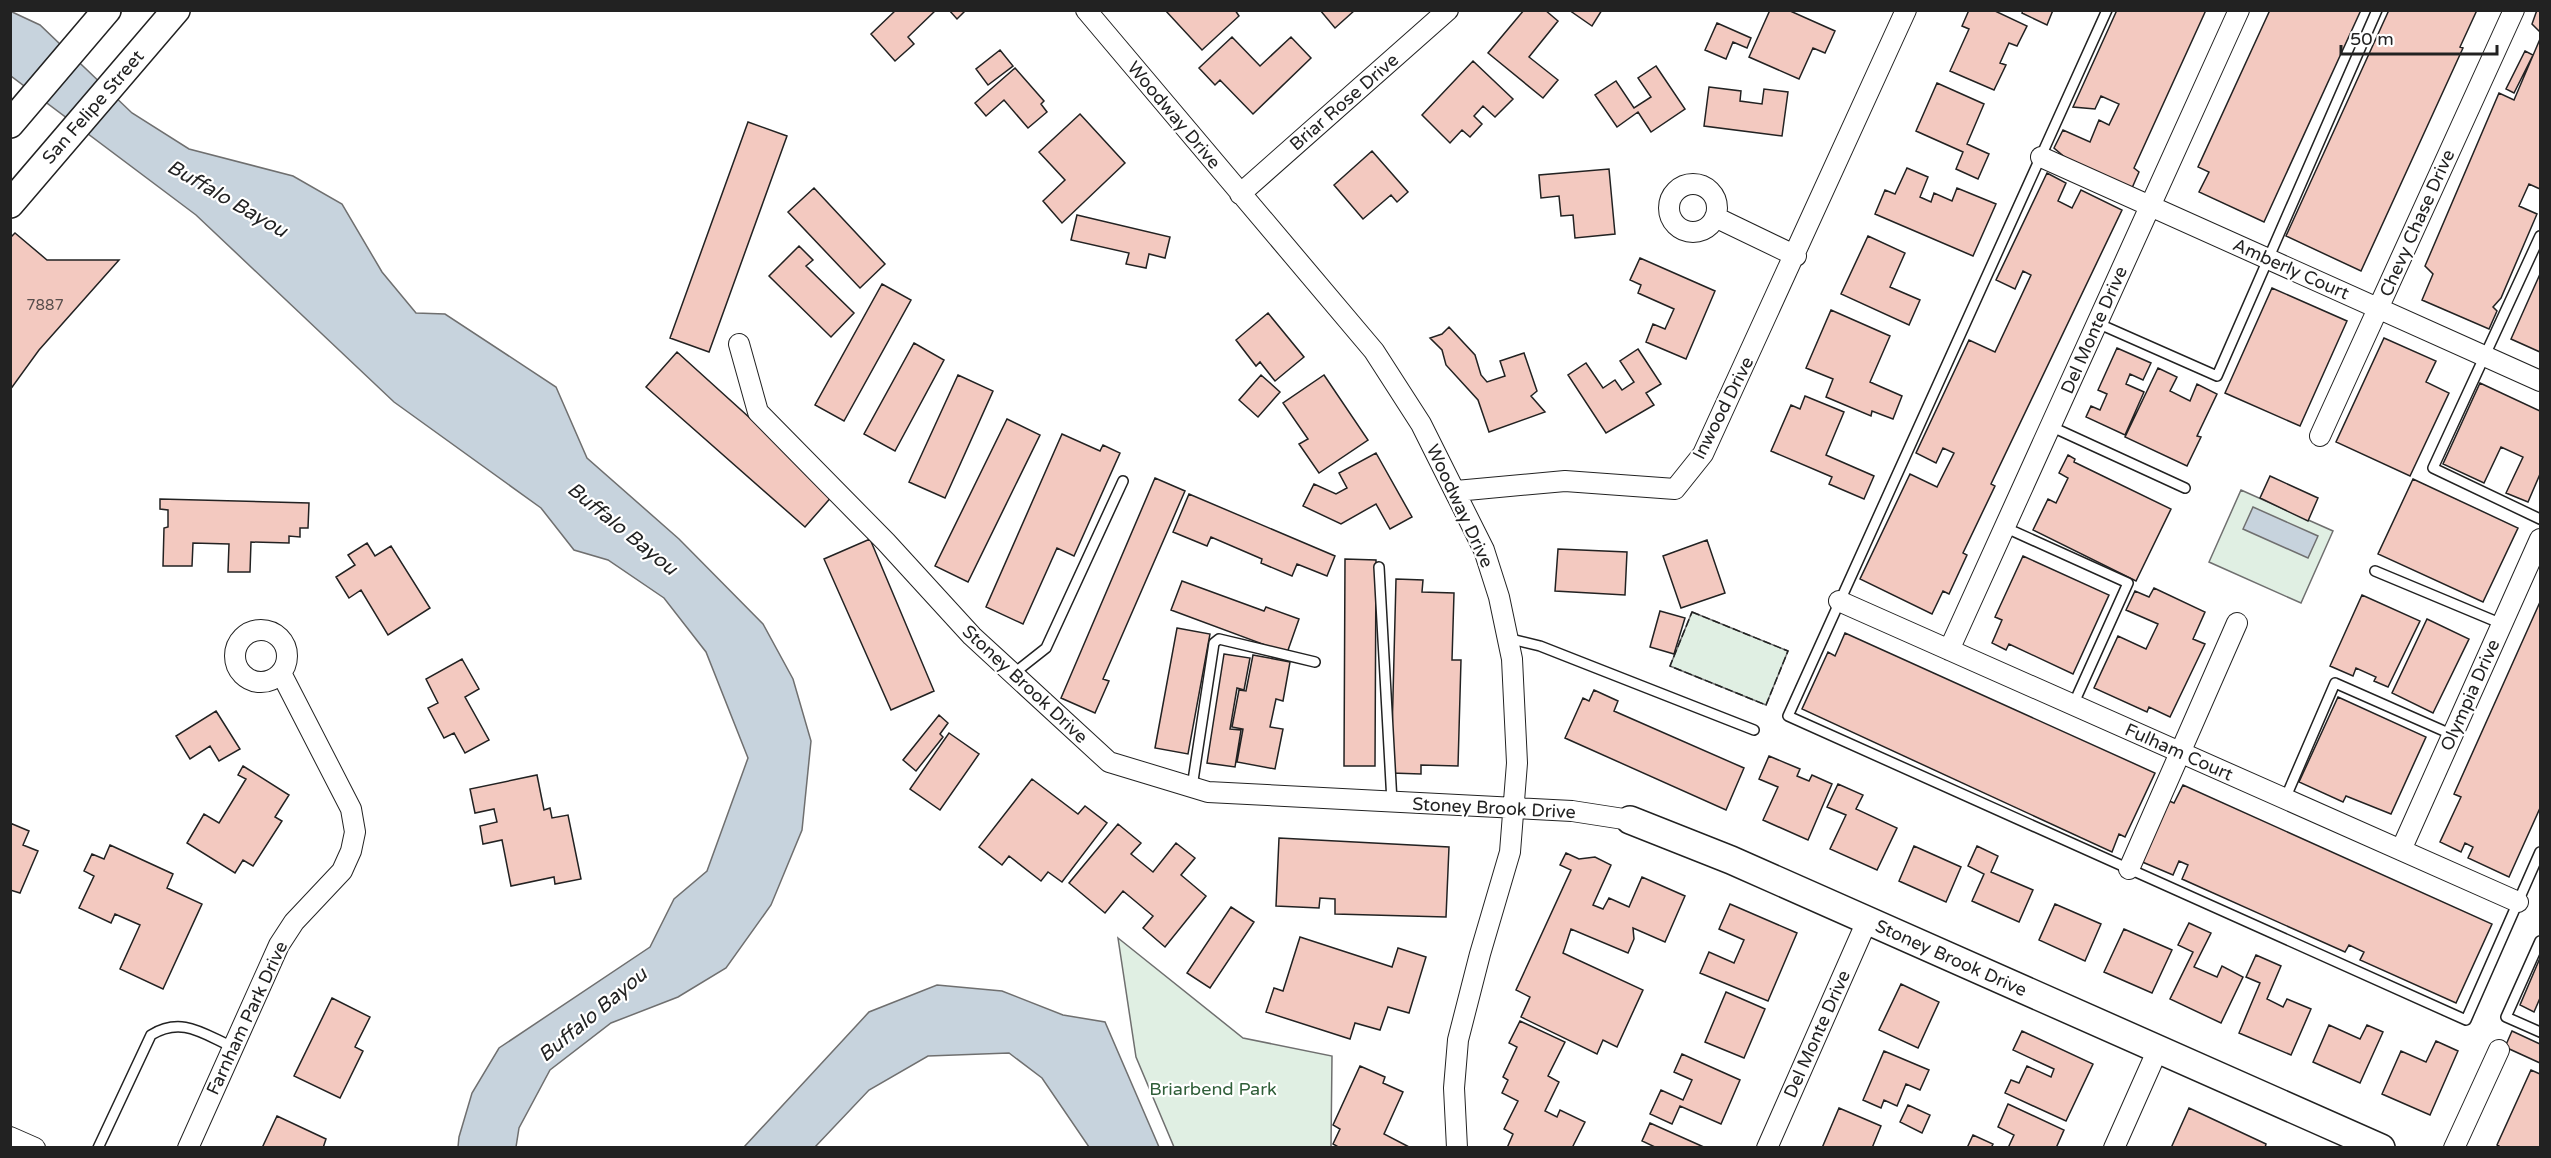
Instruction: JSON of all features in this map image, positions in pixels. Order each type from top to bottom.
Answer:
[{"type":"street","points":[[10,124],[107,10]]},
{"type":"street","name":"Woodway Drive","points":[[1086,10],[1374,351],[1421,423],[1484,550],[1498,597],[1512,659],[1517,763],[1510,852],[1458,1040],[1454,1089],[1457,1148]]},
{"type":"street","name":"Briar Rose Drive","points":[[1240,194],[1448,10]]},
{"type":"street","name":"Inwood Drive","points":[[1456,491],[1565,481],[1675,489],[1703,454],[1796,255],[1906,10]]},
{"type":"street","name":"Del Monte Drive","points":[[1949,650],[2239,10]]},
{"type":"street","name":"Chevy Chase Drive","points":[[2320,436],[2514,10]]},
{"type":"street","name":"San Felipe Street","points":[[10,204],[172,15]]},
{"type":"street","name":"Amberly Court","points":[[2041,157],[2541,381]]},
{"type":"street","points":[[1715,217],[1796,255]]},
{"type":"street","name":"Stoney Brook Drive","points":[[739,344],[758,412],[886,542],[972,636],[1109,762],[1208,792],[1515,807],[1572,811],[1630,820],[1731,860],[2381,1148]]},
{"type":"street","name":"Olympia Drive","points":[[2401,850],[2541,539]]},
{"type":"street","name":"Fulham Court","points":[[1839,602],[2518,902]]},
{"type":"street","points":[[2129,869],[2237,623]]},
{"type":"street","name":"Farnham Park Drive","points":[[188,1148],[279,945],[294,922],[342,871],[351,851],[354,832],[351,809],[281,673]]},
{"type":"street","name":"Del Monte Drive","points":[[1767,1148],[1867,921]]},
{"type":"street","points":[[2114,1148],[2158,1049]]},
{"type":"street","points":[[2454,1148],[2499,1050]]},
{"type":"street","points":[[10,1137],[35,1148]]},
{"type":"lane","points":[[2107,10],[1788,716],[2466,1020],[2541,852]]},
{"type":"lane","points":[[2097,323],[2217,376],[2266,258],[2377,10]]},
{"type":"lane","points":[[2541,237],[2433,468],[2541,519]]},
{"type":"lane","points":[[2050,426],[2185,488]]},
{"type":"lane","points":[[1013,674],[1046,648],[1123,481]]},
{"type":"lane","points":[[2004,527],[2128,583],[2073,705]]},
{"type":"lane","points":[[1379,567],[1392,802]]},
{"type":"lane","points":[[2375,571],[2502,624]]},
{"type":"lane","points":[[1507,638],[1540,646],[1754,730]]},
{"type":"lane","points":[[1192,788],[1214,643],[1219,639],[1315,662]]},
{"type":"lane","points":[[2285,799],[2335,683],[2452,735]]},
{"type":"lane","points":[[2541,941],[2506,1017],[2541,1032]]},
{"type":"lane","points":[[98,1148],[151,1035],[165,1026],[183,1025],[233,1047]]},
{"type":"green space","points":[[2241,490],[2333,531],[2301,603],[2209,562]]},
{"type":"green space","points":[[1692,612],[1788,651],[1766,705],[1670,666]]},
{"type":"green space","name":"Briarbend Park","points":[[1118,938],[1243,1038],[1332,1056],[1331,1147],[1174,1147],[1136,1057]]},
{"type":"water","name":"Buffalo Bayou","points":[[10,11],[40,25],[132,113],[189,149],[293,176],[342,204],[382,272],[416,313],[445,314],[556,387],[587,458],[679,539],[763,624],[793,679],[811,741],[802,830],[771,905],[726,968],[678,997],[611,1023],[550,1070],[519,1128],[516,1147],[458,1147],[472,1093],[499,1048],[650,947],[674,899],[707,871],[748,758],[706,652],[664,598],[608,560],[574,550],[541,508],[394,402],[196,215],[11,76]]},
{"type":"water","points":[[2253,507],[2318,536],[2308,558],[2243,529]]},
{"type":"water","points":[[937,985],[1002,991],[1063,1015],[1105,1022],[1159,1147],[1089,1147],[1042,1078],[1009,1053],[928,1056],[869,1090],[815,1147],[744,1147],[869,1012]]},
{"type":"building","points":[[896,10],[936,10],[908,37],[914,44],[895,61],[871,34]]},
{"type":"building","points":[[949,10],[966,10],[957,19]]},
{"type":"building","points":[[1165,10],[1235,10],[1239,16],[1202,50]]},
{"type":"building","points":[[1320,10],[1355,10],[1335,28]]},
{"type":"building","points":[[1524,10],[1545,10],[1558,21],[1529,57],[1558,80],[1543,98],[1488,53]]},
{"type":"building","points":[[1569,10],[1602,10],[1592,26]]},
{"type":"building","points":[[1770,10],[1788,10],[1835,31],[1825,53],[1813,48],[1799,79],[1749,57]]},
{"type":"building","points":[[1969,10],[1993,10],[2027,26],[2017,46],[2009,43],[2000,63],[2006,65],[1994,90],[1950,71],[1969,29],[1962,26]]},
{"type":"building","points":[[2023,10],[2053,10],[2047,25],[2022,13]]},
{"type":"building","points":[[2117,10],[2206,10],[2134,168],[2139,172],[2132,188],[2067,159],[2054,148],[2063,130],[2090,142],[2099,120],[2109,125],[2119,104],[2101,96],[2095,109],[2073,107]]},
{"type":"building","points":[[2270,10],[2361,10],[2264,222],[2199,192],[2209,172],[2198,167]]},
{"type":"building","points":[[2389,10],[2477,10],[2460,47],[2463,48],[2361,271],[2286,236]]},
{"type":"building","points":[[2537,10],[2540,10],[2540,32],[2532,24]]},
{"type":"building","points":[[1717,23],[1751,38],[1747,48],[1733,42],[1726,59],[1705,50]]},
{"type":"building","points":[[1232,37],[1260,66],[1291,37],[1311,58],[1253,114],[1220,80],[1215,85],[1199,68]]},
{"type":"building","points":[[2540,39],[2540,189],[2529,184],[2519,206],[2537,214],[2501,298],[2493,307],[2497,311],[2489,329],[2422,300],[2433,274],[2425,266],[2499,93],[2514,100]]},
{"type":"building","points":[[1000,50],[1013,66],[988,85],[976,69]]},
{"type":"building","points":[[2525,51],[2533,55],[2514,93],[2506,89]]},
{"type":"building","points":[[1473,61],[1513,99],[1495,117],[1483,106],[1474,116],[1482,124],[1470,137],[1462,130],[1450,143],[1422,115]]},
{"type":"building","points":[[1656,66],[1685,109],[1651,132],[1638,112],[1617,127],[1595,95],[1616,81],[1634,108],[1651,97],[1638,78]]},
{"type":"building","points":[[1015,68],[1044,101],[1041,104],[1047,112],[1028,128],[1004,100],[986,116],[975,103]]},
{"type":"building","points":[[1937,83],[1984,104],[1967,144],[1989,154],[1978,179],[1956,169],[1963,152],[1916,131]]},
{"type":"building","points":[[1709,87],[1741,91],[1740,101],[1762,104],[1764,89],[1788,92],[1782,136],[1704,126]]},
{"type":"building","points":[[1080,114],[1125,163],[1062,223],[1043,201],[1065,180],[1039,152]]},
{"type":"building","points":[[748,122],[787,136],[709,352],[670,338]]},
{"type":"building","points":[[1372,151],[1408,192],[1397,202],[1391,195],[1363,219],[1334,185]]},
{"type":"building","points":[[1907,168],[1928,177],[1920,197],[1931,202],[1934,193],[1952,201],[1957,188],[1996,204],[1973,256],[1875,214],[1885,190],[1895,194]]},
{"type":"building","points":[[1609,169],[1615,234],[1575,238],[1573,215],[1561,216],[1559,196],[1541,198],[1539,175]]},
{"type":"building","points":[[2047,173],[2066,183],[2058,201],[2072,208],[2081,190],[2122,210],[1991,484],[1995,486],[1963,553],[1967,555],[1949,594],[1943,591],[1932,614],[1860,579],[1910,474],[1937,487],[1954,453],[1943,448],[1936,463],[1916,453],[1969,340],[1995,352],[2031,275],[2023,271],[2015,289],[1996,280]]},
{"type":"building","points":[[814,188],[885,264],[860,288],[788,212]]},
{"type":"building","points":[[1077,215],[1170,237],[1165,258],[1149,254],[1146,268],[1126,264],[1129,253],[1071,240]]},
{"type":"building","points":[[15,233],[47,260],[119,260],[39,350],[10,390],[10,238]]},
{"type":"building","points":[[1868,236],[1905,253],[1890,287],[1920,300],[1909,325],[1841,294]]},
{"type":"building","points":[[799,246],[813,260],[806,266],[854,313],[831,337],[769,276]]},
{"type":"building","points":[[1640,258],[1715,291],[1686,359],[1646,342],[1653,324],[1665,329],[1674,309],[1638,293],[1641,285],[1630,280]]},
{"type":"building","points":[[2540,274],[2540,352],[2511,339]]},
{"type":"building","points":[[882,284],[911,300],[844,421],[815,405]]},
{"type":"building","points":[[2272,288],[2347,321],[2300,426],[2225,393]]},
{"type":"building","points":[[1831,310],[1890,336],[1870,382],[1902,396],[1893,419],[1872,411],[1871,416],[1826,397],[1833,379],[1806,368]]},
{"type":"building","points":[[1268,313],[1304,357],[1275,381],[1260,362],[1256,366],[1236,340]]},
{"type":"building","points":[[1449,327],[1475,355],[1481,375],[1487,382],[1505,376],[1500,361],[1524,353],[1537,391],[1531,396],[1545,412],[1489,432],[1478,400],[1446,365],[1442,350],[1430,338],[1442,334]]},
{"type":"building","points":[[2384,338],[2436,361],[2426,382],[2449,393],[2410,476],[2336,442]]},
{"type":"building","points":[[914,343],[944,360],[895,451],[864,434]]},
{"type":"building","points":[[2117,348],[2151,363],[2143,380],[2130,374],[2126,384],[2144,392],[2125,435],[2086,417],[2091,406],[2100,410],[2107,394],[2098,390]]},
{"type":"building","points":[[1638,349],[1661,384],[1646,393],[1654,405],[1606,433],[1568,375],[1586,363],[1603,388],[1615,380],[1622,390],[1634,382],[1620,361]]},
{"type":"building","points":[[677,352],[834,494],[805,527],[646,387]]},
{"type":"building","points":[[2158,368],[2177,377],[2170,391],[2190,401],[2197,384],[2217,394],[2197,436],[2201,437],[2187,466],[2125,437]]},
{"type":"building","points":[[958,375],[993,391],[945,498],[909,482]]},
{"type":"building","points":[[1261,375],[1280,392],[1258,417],[1239,400]]},
{"type":"building","points":[[1324,375],[1368,440],[1319,473],[1299,444],[1308,439],[1283,403]]},
{"type":"building","points":[[2480,383],[2540,411],[2540,474],[2528,502],[2506,493],[2523,457],[2501,447],[2484,483],[2443,464]]},
{"type":"building","points":[[1805,396],[1844,412],[1826,455],[1874,476],[1864,499],[1829,484],[1832,477],[1771,451],[1791,405],[1800,409]]},
{"type":"building","points":[[1007,419],[1040,435],[968,582],[935,566]]},
{"type":"building","points":[[1062,434],[1100,451],[1103,445],[1120,453],[1074,556],[1057,548],[1023,624],[986,607]]},
{"type":"building","points":[[1376,453],[1412,517],[1390,529],[1376,504],[1341,524],[1303,506],[1314,484],[1336,494],[1347,488],[1339,473]]},
{"type":"building","points":[[2068,455],[2075,459],[2074,462],[2171,509],[2136,581],[2033,530],[2048,499],[2056,503],[2068,478],[2059,473]]},
{"type":"building","points":[[2270,476],[2318,498],[2308,521],[2260,498]]},
{"type":"building","points":[[1155,478],[1185,491],[1103,679],[1109,681],[1095,713],[1061,698]]},
{"type":"building","points":[[2413,479],[2518,528],[2483,602],[2378,554]]},
{"type":"building","points":[[1189,494],[1335,556],[1327,576],[1297,564],[1292,576],[1261,563],[1262,559],[1211,537],[1207,546],[1173,532]]},
{"type":"building","points":[[160,499],[309,503],[308,528],[300,528],[300,537],[289,536],[289,543],[251,542],[250,572],[228,572],[229,544],[193,543],[192,566],[163,566],[164,528],[168,527],[168,510],[160,509]]},
{"type":"building","points":[[870,539],[934,691],[891,710],[824,559]]},
{"type":"building","points":[[1707,540],[1725,593],[1681,608],[1663,556]]},
{"type":"building","points":[[367,543],[375,556],[391,546],[430,608],[388,635],[361,590],[349,598],[336,577],[355,565],[348,555]]},
{"type":"building","points":[[1558,549],[1627,552],[1625,595],[1555,591]]},
{"type":"building","points":[[2023,556],[2109,595],[2073,674],[2009,644],[2006,650],[1992,643],[2002,620],[1995,617]]},
{"type":"building","points":[[1345,559],[1376,560],[1375,766],[1344,766]]},
{"type":"building","points":[[1396,579],[1423,580],[1422,592],[1454,593],[1452,660],[1461,660],[1458,766],[1421,765],[1421,774],[1391,773]]},
{"type":"building","points":[[1182,581],[1264,611],[1266,607],[1299,619],[1287,653],[1171,610]]},
{"type":"building","points":[[2154,588],[2205,612],[2193,639],[2205,644],[2170,717],[2149,707],[2147,712],[2094,688],[2118,636],[2146,649],[2158,624],[2126,610],[2135,591],[2149,597]]},
{"type":"building","points":[[2362,595],[2420,621],[2388,687],[2374,681],[2376,677],[2356,668],[2353,676],[2330,666]]},
{"type":"building","points":[[2540,602],[2540,808],[2509,877],[2468,858],[2473,847],[2465,843],[2461,852],[2440,842],[2461,797],[2454,794]]},
{"type":"building","points":[[1660,611],[1685,618],[1674,654],[1650,647]]},
{"type":"building","points":[[2427,619],[2469,639],[2433,713],[2392,693]]},
{"type":"building","points":[[1177,628],[1210,634],[1188,754],[1155,748]]},
{"type":"building","points":[[1845,633],[2155,773],[2125,837],[2119,834],[2112,852],[1802,709],[1828,652],[1835,656]]},
{"type":"building","points":[[1224,654],[1250,658],[1244,690],[1237,688],[1230,729],[1241,730],[1235,767],[1207,763]]},
{"type":"building","points":[[1253,655],[1290,662],[1283,701],[1276,699],[1270,727],[1283,729],[1275,769],[1237,762],[1243,729],[1232,727],[1239,690],[1246,691]]},
{"type":"building","points":[[462,659],[479,689],[465,697],[489,740],[465,753],[454,733],[444,738],[428,708],[438,703],[426,679]]},
{"type":"building","points":[[1594,690],[1618,701],[1614,711],[1744,768],[1726,810],[1565,738],[1583,698],[1589,701]]},
{"type":"building","points":[[2338,697],[2426,737],[2391,814],[2346,796],[2343,802],[2299,782]]},
{"type":"building","points":[[216,711],[240,749],[219,761],[210,746],[190,759],[176,736]]},
{"type":"building","points":[[939,715],[948,723],[940,734],[943,737],[916,771],[903,760]]},
{"type":"building","points":[[949,733],[979,754],[940,810],[910,789]]},
{"type":"building","points":[[1769,756],[1800,769],[1797,776],[1809,781],[1812,775],[1832,784],[1808,840],[1763,820],[1778,787],[1759,779]]},
{"type":"building","points":[[243,766],[289,795],[275,817],[282,821],[253,866],[243,860],[235,873],[187,843],[204,814],[219,823],[246,779],[238,775]]},
{"type":"building","points":[[537,775],[544,810],[550,808],[552,818],[568,815],[581,879],[555,884],[554,877],[511,886],[502,840],[483,844],[480,826],[497,822],[494,809],[475,813],[470,789]]},
{"type":"building","points":[[1032,779],[1078,814],[1085,806],[1107,823],[1062,882],[1048,872],[1041,881],[1009,856],[1002,865],[979,847]]},
{"type":"building","points":[[1838,784],[1863,795],[1856,809],[1897,828],[1877,870],[1830,849],[1846,815],[1827,807]]},
{"type":"building","points":[[2183,785],[2492,924],[2456,1003],[2360,960],[2364,952],[2349,945],[2345,952],[2182,879],[2188,865],[2179,861],[2173,875],[2140,861],[2167,800],[2174,803]]},
{"type":"building","points":[[10,823],[29,831],[23,845],[38,851],[20,893],[10,890]]},
{"type":"building","points":[[1118,824],[1141,843],[1131,854],[1153,872],[1176,843],[1195,858],[1181,875],[1206,896],[1165,947],[1143,928],[1153,916],[1123,891],[1105,913],[1069,883]]},
{"type":"building","points":[[1279,838],[1449,847],[1446,917],[1335,914],[1335,899],[1320,898],[1319,908],[1276,906]]},
{"type":"building","points":[[110,845],[173,874],[167,888],[202,904],[163,989],[120,969],[140,925],[115,914],[111,923],[79,908],[94,876],[84,871],[92,854],[104,859]]},
{"type":"building","points":[[1914,846],[1961,867],[1946,902],[1899,881]]},
{"type":"building","points":[[1977,846],[1998,856],[1991,872],[2033,890],[2019,922],[1972,901],[1984,874],[1968,866]]},
{"type":"building","points":[[1566,853],[1579,859],[1595,857],[1611,865],[1593,905],[1603,909],[1609,898],[1629,907],[1642,877],[1685,896],[1665,942],[1633,928],[1634,939],[1628,953],[1571,929],[1563,953],[1643,990],[1617,1047],[1603,1040],[1597,1054],[1521,1017],[1530,997],[1516,990],[1571,870],[1560,865]]},
{"type":"building","points":[[1730,904],[1797,933],[1768,1001],[1700,973],[1709,952],[1734,963],[1744,940],[1719,929]]},
{"type":"building","points":[[2055,904],[2101,924],[2085,961],[2039,940]]},
{"type":"building","points":[[1231,907],[1254,922],[1210,988],[1187,973]]},
{"type":"building","points":[[2189,923],[2211,933],[2194,967],[2217,977],[2222,966],[2243,977],[2221,1023],[2170,999],[2193,952],[2178,945]]},
{"type":"building","points":[[2124,929],[2172,950],[2152,993],[2104,972]]},
{"type":"building","points":[[1300,937],[1392,967],[1398,948],[1426,957],[1409,1013],[1388,1007],[1380,1030],[1355,1023],[1350,1039],[1266,1012],[1274,988],[1283,991]]},
{"type":"building","points":[[2256,955],[2281,966],[2267,999],[2283,1007],[2287,999],[2311,1009],[2291,1055],[2239,1033],[2260,983],[2246,977]]},
{"type":"building","points":[[2540,958],[2540,998],[2534,1012],[2520,1005]]},
{"type":"building","points":[[1901,984],[1939,1002],[1918,1048],[1879,1030]]},
{"type":"building","points":[[1726,992],[1765,1009],[1744,1058],[1705,1042]]},
{"type":"building","points":[[332,998],[370,1017],[355,1047],[363,1051],[340,1098],[294,1076]]},
{"type":"building","points":[[1520,1021],[1565,1042],[1548,1076],[1559,1082],[1545,1111],[1557,1117],[1560,1110],[1585,1122],[1572,1148],[1507,1148],[1513,1134],[1504,1129],[1518,1101],[1502,1093],[1508,1080],[1503,1077],[1517,1047],[1509,1043]]},
{"type":"building","points":[[2329,1025],[2360,1039],[2367,1025],[2383,1032],[2360,1083],[2313,1062]]},
{"type":"building","points":[[2022,1031],[2093,1064],[2066,1121],[2005,1093],[2011,1080],[2019,1083],[2027,1066],[2051,1077],[2054,1069],[2013,1050]]},
{"type":"building","points":[[2512,1031],[2540,1044],[2540,1063],[2505,1047]]},
{"type":"building","points":[[2436,1041],[2458,1051],[2430,1115],[2382,1094],[2401,1051],[2426,1062]]},
{"type":"building","points":[[1884,1051],[1929,1070],[1920,1090],[1906,1084],[1897,1106],[1884,1100],[1881,1108],[1863,1100]]},
{"type":"building","points":[[1682,1054],[1740,1080],[1721,1124],[1680,1106],[1672,1124],[1650,1114],[1661,1090],[1683,1100],[1692,1080],[1674,1072]]},
{"type":"building","points":[[1360,1066],[1385,1077],[1383,1083],[1403,1092],[1384,1134],[1411,1148],[1340,1148],[1333,1144],[1340,1129],[1333,1125]]},
{"type":"building","points":[[2531,1070],[2540,1074],[2540,1148],[2502,1148],[2497,1145]]},
{"type":"building","points":[[2008,1104],[2064,1130],[2056,1148],[2008,1148],[2014,1135],[1998,1127]]},
{"type":"building","points":[[1908,1105],[1930,1115],[1922,1133],[1900,1122]]},
{"type":"building","points":[[1839,1108],[1881,1126],[1872,1148],[1822,1148]]},
{"type":"building","points":[[2189,1108],[2266,1144],[2265,1148],[2171,1148]]},
{"type":"building","points":[[277,1116],[326,1139],[323,1148],[262,1148]]},
{"type":"building","points":[[1650,1123],[1706,1148],[1657,1148],[1642,1141]]},
{"type":"building","points":[[1973,1135],[1993,1144],[1991,1148],[1967,1148]]},
{"type":"fence","points":[[1692,612],[1788,651],[1766,705],[1670,666],[1692,612]]}]
